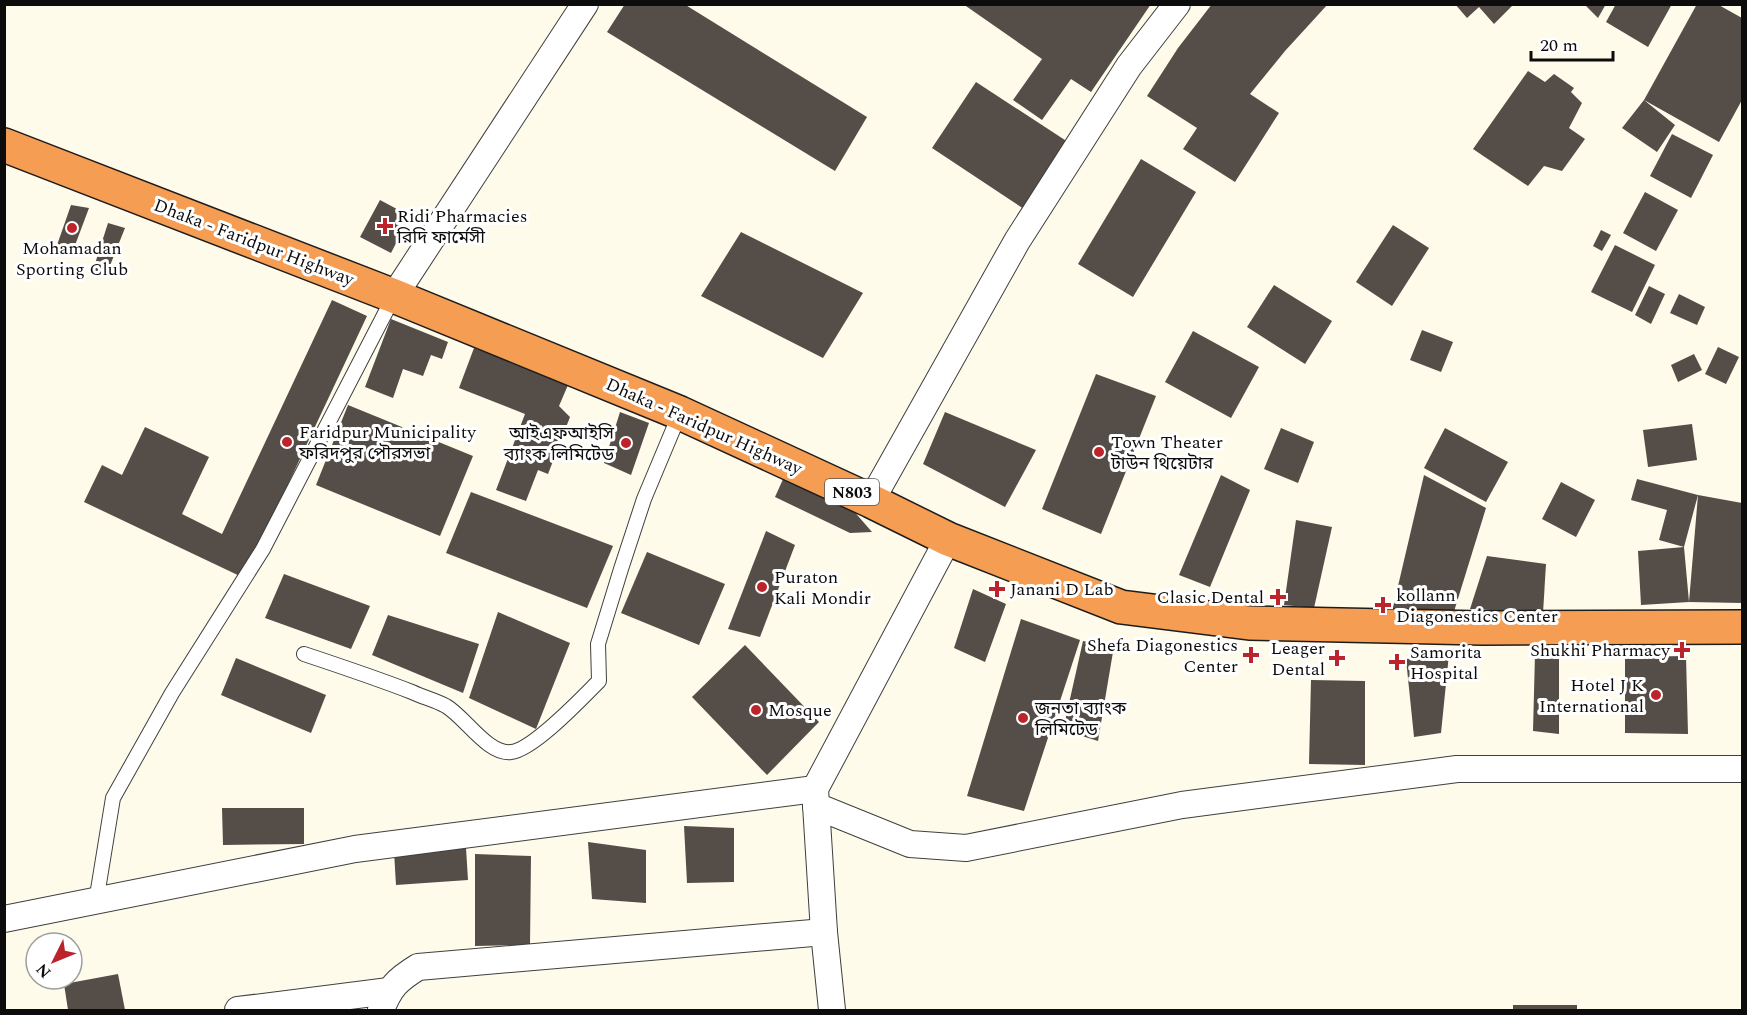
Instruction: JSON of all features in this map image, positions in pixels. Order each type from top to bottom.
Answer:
[{"type":"highway","name":"Dhaka - Faridpur Highway","points":[[4,146],[394,296],[680,413],[948,539],[1121,607],[1249,623],[1482,628],[1743,627]]},
{"type":"street","points":[[394,296],[585,4]]},
{"type":"street","points":[[871,501],[1017,241],[1129,66],[1177,4]]},
{"type":"street","points":[[832,1011],[824,932],[816,797],[948,539]]},
{"type":"street","points":[[4,919],[356,849],[816,797],[910,844],[966,848],[1182,805],[1456,768],[1743,769]]},
{"type":"street","points":[[238,1011],[385,1001],[401,977],[418,968],[824,932]]},
{"type":"lane","points":[[96,902],[113,798],[172,693],[263,549],[394,296]]},
{"type":"lane","points":[[304,654],[367,674],[446,706],[484,739],[491,748],[502,753],[523,749],[568,712],[599,681],[598,644],[617,580],[644,500],[680,413]]},
{"type":"building","points":[[625,4],[684,4],[867,117],[835,171],[607,32]]},
{"type":"building","points":[[963,4],[1151,4],[1091,92],[1071,79],[1042,120],[1013,100],[1042,59]]},
{"type":"building","points":[[1212,4],[1328,4],[1250,94],[1279,113],[1235,182],[1183,149],[1197,128],[1147,96],[1178,48]]},
{"type":"building","points":[[1455,4],[1514,4],[1494,24],[1479,7],[1467,18]]},
{"type":"building","points":[[1584,4],[1606,4],[1598,18]]},
{"type":"building","points":[[1616,4],[1672,4],[1648,47],[1606,22]]},
{"type":"building","points":[[1697,4],[1717,4],[1742,18],[1742,100],[1719,142],[1644,100]]},
{"type":"building","points":[[1528,71],[1545,82],[1554,74],[1574,88],[1571,92],[1582,103],[1569,128],[1585,139],[1562,171],[1544,166],[1528,186],[1473,149]]},
{"type":"building","points":[[976,82],[1071,144],[1027,211],[932,148]]},
{"type":"building","points":[[1644,100],[1675,125],[1657,152],[1622,128]]},
{"type":"building","points":[[1672,134],[1713,155],[1691,198],[1650,176]]},
{"type":"building","points":[[1141,159],[1196,192],[1133,297],[1078,264]]},
{"type":"building","points":[[1645,192],[1678,210],[1656,251],[1623,233]]},
{"type":"building","name":"Ridi Pharmacies রিদি ফার্মেসী","points":[[380,200],[410,216],[391,253],[360,237]]},
{"type":"building","name":"Mohamadan Sporting Club","points":[[71,205],[89,208],[71,256],[56,248]]},
{"type":"building","points":[[108,223],[125,228],[105,278],[93,270]]},
{"type":"building","points":[[1393,225],[1429,248],[1392,306],[1356,282]]},
{"type":"building","points":[[1601,230],[1611,235],[1602,251],[1593,246]]},
{"type":"building","points":[[741,232],[863,293],[823,358],[701,296]]},
{"type":"building","points":[[1615,245],[1655,265],[1632,312],[1591,292]]},
{"type":"building","points":[[1274,285],[1332,321],[1305,364],[1247,327]]},
{"type":"building","points":[[1649,286],[1665,294],[1651,324],[1635,315]]},
{"type":"building","points":[[1679,294],[1705,307],[1697,325],[1670,313]]},
{"type":"building","name":"Faridpur Municipality ফরিদপুর পৌরসভা","points":[[332,300],[367,316],[244,578],[84,502],[102,465],[122,475],[145,427],[209,457],[182,514],[222,534]]},
{"type":"building","points":[[391,319],[448,342],[442,359],[431,355],[423,376],[403,369],[393,398],[365,387]]},
{"type":"building","points":[[1422,330],[1453,342],[1441,372],[1410,360]]},
{"type":"building","points":[[1193,331],[1259,367],[1231,418],[1165,382]]},
{"type":"building","points":[[1718,347],[1739,357],[1726,384],[1705,374]]},
{"type":"building","points":[[474,348],[568,385],[559,406],[570,417],[548,474],[538,470],[526,501],[496,490],[525,414],[459,388]]},
{"type":"building","points":[[1694,354],[1702,370],[1678,382],[1671,365]]},
{"type":"building","name":"Town Theater টাউন থিয়েটার","points":[[1096,374],[1156,396],[1101,534],[1042,509]]},
{"type":"building","points":[[348,405],[473,456],[440,536],[316,485]]},
{"type":"building","name":"আইএফআইসি ব্যাংক লিমিটেড","points":[[620,412],[649,423],[631,475],[604,463]]},
{"type":"building","points":[[945,412],[1036,450],[1005,507],[923,464]]},
{"type":"building","points":[[1692,424],[1697,460],[1648,467],[1643,430]]},
{"type":"building","points":[[1281,428],[1314,442],[1298,483],[1264,469]]},
{"type":"building","points":[[1445,428],[1508,462],[1486,502],[1424,468]]},
{"type":"building","points":[[1221,475],[1250,490],[1210,587],[1179,575]]},
{"type":"building","points":[[1424,475],[1486,508],[1452,618],[1391,616]]},
{"type":"building","points":[[784,477],[852,509],[872,532],[850,533],[775,497]]},
{"type":"building","points":[[1637,479],[1698,495],[1684,547],[1659,540],[1667,510],[1631,500]]},
{"type":"building","points":[[1561,482],[1595,500],[1576,537],[1542,519]]},
{"type":"building","points":[[471,492],[613,546],[587,608],[446,553]]},
{"type":"building","points":[[1698,495],[1742,503],[1742,603],[1689,602]]},
{"type":"building","points":[[1296,520],[1332,527],[1314,608],[1284,605]]},
{"type":"building","name":"Puraton Kali Mondir","points":[[766,531],[795,545],[760,637],[728,629]]},
{"type":"building","points":[[1684,547],[1689,602],[1641,605],[1638,551]]},
{"type":"building","points":[[647,552],[725,584],[699,645],[621,613]]},
{"type":"building","points":[[1487,556],[1546,564],[1543,613],[1470,609]]},
{"type":"building","points":[[284,574],[370,606],[351,649],[265,618]]},
{"type":"building","points":[[973,589],[1006,604],[985,662],[954,648]]},
{"type":"building","points":[[498,612],[570,643],[536,729],[469,698]]},
{"type":"building","points":[[388,615],[479,644],[463,693],[372,655]]},
{"type":"building","name":"জনতা ব্যাংক লিমিটেড","points":[[1021,619],[1080,640],[1024,811],[967,796]]},
{"type":"building","points":[[1083,641],[1114,646],[1098,741],[1063,730]]},
{"type":"building","name":"Mosque","points":[[745,645],[819,722],[767,775],[692,697]]},
{"type":"building","points":[[1449,654],[1441,733],[1414,737],[1406,659]]},
{"type":"building","points":[[1535,654],[1559,656],[1559,734],[1533,731]]},
{"type":"building","name":"Hotel J K International","points":[[1686,656],[1688,734],[1625,733],[1625,657]]},
{"type":"building","points":[[236,658],[326,695],[311,733],[221,695]]},
{"type":"building","points":[[1311,680],[1365,681],[1365,765],[1309,764]]},
{"type":"building","points":[[222,808],[304,808],[304,844],[223,845]]},
{"type":"building","points":[[684,826],[734,828],[734,882],[687,883]]},
{"type":"building","points":[[588,842],[646,850],[646,903],[592,899]]},
{"type":"building","points":[[466,848],[468,880],[396,885],[394,852]]},
{"type":"building","points":[[475,854],[531,856],[530,945],[475,946]]},
{"type":"building","points":[[118,974],[125,1010],[68,1010],[65,991],[84,991],[84,980]]},
{"type":"building","points":[[1513,1005],[1577,1005],[1577,1010],[1513,1010]]},
{"type":"place","name":"Ridi Pharmacies রিদি ফার্মেসী","points":[[385,226]]},
{"type":"place","name":"Mohamadan Sporting Club","points":[[72,228]]},
{"type":"place","name":"Faridpur Municipality ফরিদপুর পৌরসভা","points":[[287,442]]},
{"type":"place","name":"আইএফআইসি ব্যাংক লিমিটেড","points":[[626,443]]},
{"type":"place","name":"Town Theater টাউন থিয়েটার","points":[[1099,452]]},
{"type":"place","name":"Puraton Kali Mondir","points":[[762,587]]},
{"type":"place","name":"Janani D Lab","points":[[997,589]]},
{"type":"place","name":"Clasic Dental","points":[[1278,597]]},
{"type":"place","name":"kollann Diagonestics Center","points":[[1383,605]]},
{"type":"place","name":"Shukhi Pharmacy","points":[[1682,650]]},
{"type":"place","name":"Shefa Diagonestics Center","points":[[1251,655]]},
{"type":"place","name":"Leager Dental","points":[[1337,658]]},
{"type":"place","name":"Samorita Hospital","points":[[1397,662]]},
{"type":"place","name":"Hotel J K International","points":[[1656,695]]},
{"type":"place","name":"Mosque","points":[[756,710]]},
{"type":"place","name":"জনতা ব্যাংক লিমিটেড","points":[[1023,718]]}]
